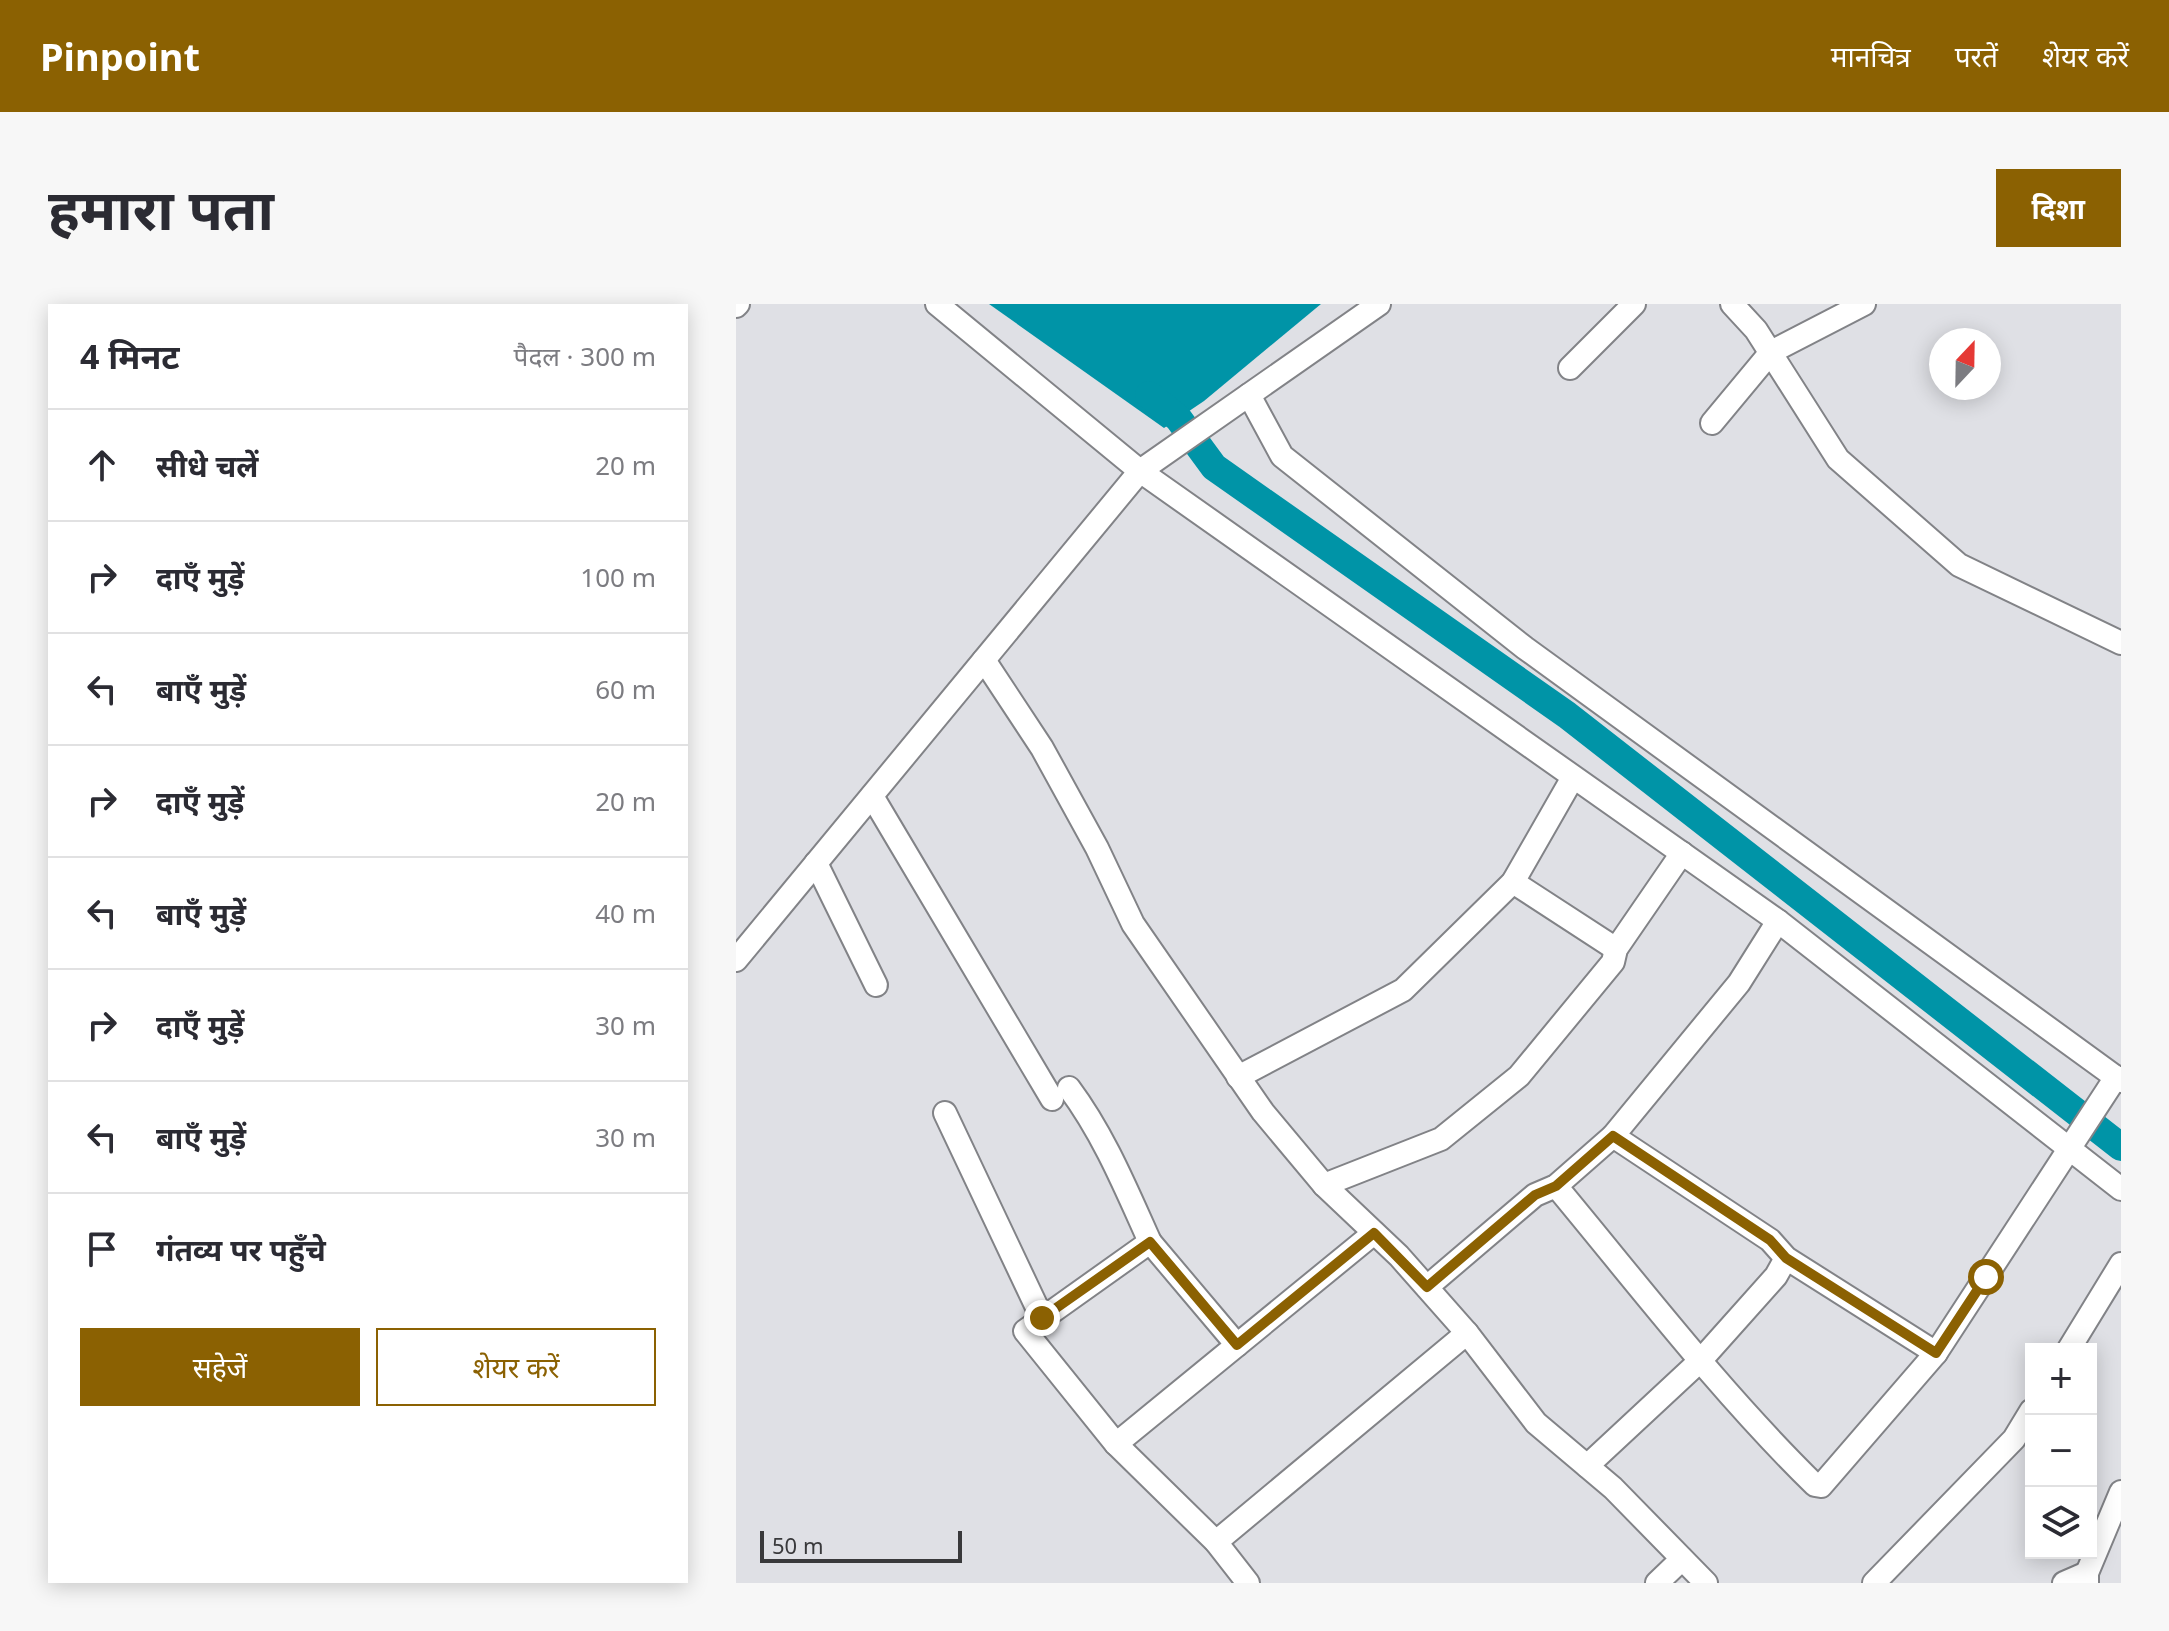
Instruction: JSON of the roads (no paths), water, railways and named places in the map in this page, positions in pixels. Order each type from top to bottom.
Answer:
[{"type":"street","points":[[937,304],[1142,470],[1572,779],[1778,921],[2072,1145],[2121,1189]]},
{"type":"street","points":[[736,960],[1142,470],[1379,304]]},
{"type":"street","points":[[1570,368],[1634,304]]},
{"type":"street","points":[[1732,304],[1771,352],[1838,459],[1959,565],[2121,643]]},
{"type":"street","points":[[1712,423],[1771,352],[1864,304]]},
{"type":"street","points":[[1244,398],[1282,456],[1525,648],[2117,1079],[1936,1353],[1821,1486],[1815,1485],[1795,1466],[1701,1360],[1556,1186]]},
{"type":"street","points":[[984,660],[1049,761],[1097,848],[1133,924],[1238,1077],[1324,1185],[1427,1287],[1467,1333],[1536,1423],[1587,1466],[1706,1583]]},
{"type":"street","points":[[1238,1077],[1403,990],[1513,882],[1572,779]]},
{"type":"street","points":[[872,796],[1060,1094],[1088,1114],[1119,1172],[1150,1242],[1237,1345]]},
{"type":"street","points":[[1324,1185],[1441,1139],[1519,1076],[1613,962],[1616,949],[1682,853]]},
{"type":"street","points":[[816,863],[876,985]]},
{"type":"street","points":[[1513,882],[1616,949]]},
{"type":"street","points":[[1427,1287],[1535,1195],[1556,1186],[1613,1136],[1739,983],[1778,921]]},
{"type":"street","points":[[945,1113],[1042,1318]]},
{"type":"street","points":[[1613,1136],[1770,1240],[1786,1258],[1936,1353]]},
{"type":"street","points":[[1116,1444],[1374,1233]]},
{"type":"street","points":[[1150,1242],[1025,1331],[1116,1444],[1216,1542],[1248,1583]]},
{"type":"street","points":[[1587,1466],[1701,1360],[1776,1276],[1786,1258]]},
{"type":"street","points":[[2073,1343],[2121,1264]]},
{"type":"street","points":[[1216,1542],[1467,1333]]},
{"type":"street","points":[[1874,1583],[2014,1439],[2029,1415]]},
{"type":"street","points":[[2064,1583],[2087,1578],[2121,1492]]},
{"type":"street","points":[[1657,1583],[1682,1559]]},
{"type":"water","points":[[989,304],[1321,304],[1204,401],[1164,428]]},
{"type":"waterway","points":[[1149,395],[1178,418],[1214,467],[1567,715],[2121,1147]]}]
